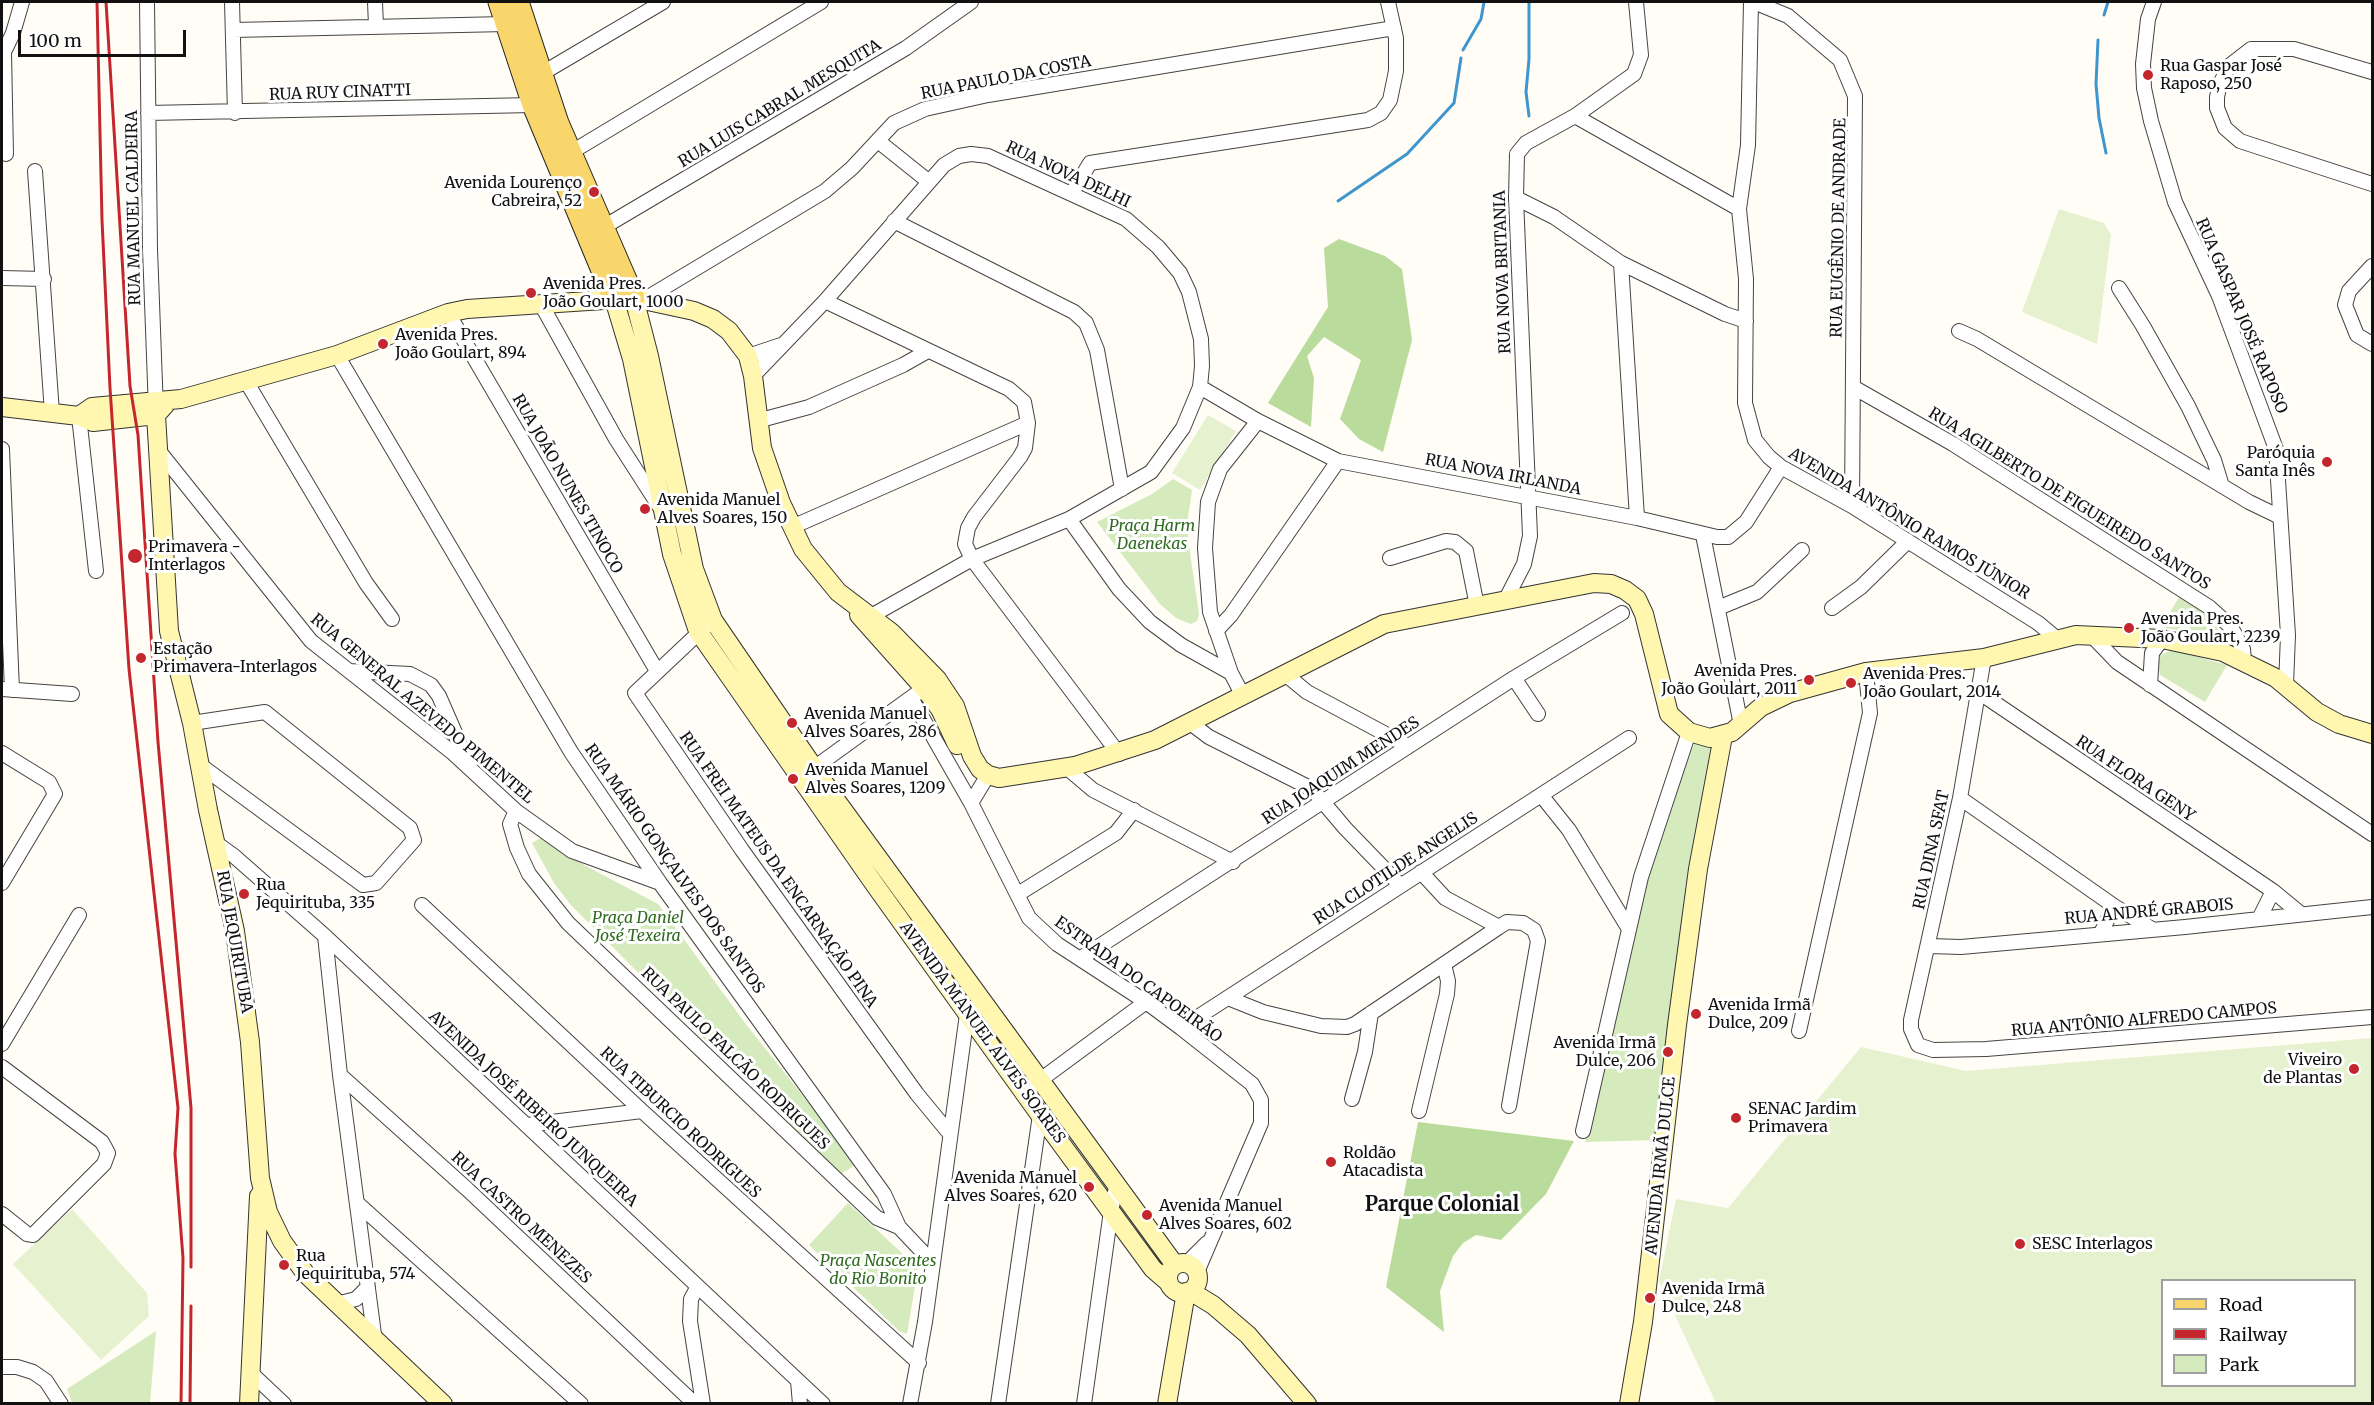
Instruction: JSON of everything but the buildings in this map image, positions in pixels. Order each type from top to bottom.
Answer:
[{"type":"main road","points":[[499,2],[533,105],[602,228],[631,299]]},
{"type":"main road","points":[[518,2],[541,74],[563,157],[631,299]]},
{"type":"street","name":"RUA MANUEL CALDEIRA","points":[[147,2],[155,408]]},
{"type":"street","points":[[232,2],[235,113]]},
{"type":"street","points":[[375,2],[376,26]]},
{"type":"street","points":[[541,74],[663,2]]},
{"type":"street","points":[[563,157],[821,2]]},
{"type":"street","name":"RUA LUIS CABRAL MESQUITA","points":[[602,228],[906,48],[970,2]]},
{"type":"street","points":[[1072,193],[1090,163],[1368,120],[1384,110],[1393,89],[1396,71],[1394,28],[1388,2]]},
{"type":"street","name":"RUA NOVA BRITANIA","points":[[1505,601],[1520,574],[1528,552],[1528,496],[1516,198],[1519,149],[1575,116],[1620,85],[1638,69],[1641,55],[1636,2]]},
{"type":"street","name":"AVENIDA ANTÔNIO RAMOS JÚNIOR","points":[[1752,2],[1748,145],[1739,209],[1745,256],[1747,417],[1760,448],[1781,467],[1852,506],[2038,623],[2056,638]]},
{"type":"street","name":"RUA EUGÊNIO DE ANDRADE","points":[[1752,2],[1788,16],[1840,60],[1855,96],[1852,506]]},
{"type":"street","name":"RUA GASPAR JOSÉ RAPOSO","points":[[2154,2],[2148,19],[2143,64],[2144,88],[2151,121],[2175,202],[2219,297],[2271,431],[2280,476],[2280,517],[2288,635],[2286,685]]},
{"type":"street","points":[[6,154],[3,54],[13,33],[17,3]]},
{"type":"street","points":[[233,30],[506,24]]},
{"type":"street","name":"RUA PAULO DA COSTA","points":[[631,299],[825,191],[852,168],[894,123],[925,109],[942,104],[1282,45],[1394,28]]},
{"type":"street","points":[[2373,72],[2294,48],[2251,49],[2229,66],[2220,84],[2217,97],[2217,108],[2225,128],[2241,141],[2373,184]]},
{"type":"street","name":"RUA RUY CINATTI","points":[[148,114],[533,105]]},
{"type":"street","points":[[1575,116],[1739,209]]},
{"type":"street","points":[[878,141],[928,181]]},
{"type":"street","name":"RUA NOVA DELHI","points":[[753,376],[825,301],[928,181],[959,156],[979,154],[1072,193],[1126,219],[1158,247],[1180,273],[1198,318],[1202,366],[1200,387],[1184,428],[1169,452],[1151,472],[1069,519],[972,559],[863,614]]},
{"type":"street","points":[[35,171],[52,413]]},
{"type":"street","points":[[1516,198],[1554,217],[1621,263],[1725,314],[1746,321]]},
{"type":"street","points":[[894,221],[1074,312],[1086,322],[1097,350],[1122,489]]},
{"type":"street","points":[[1621,263],[1637,518]]},
{"type":"street","points":[[2373,266],[2349,291],[2345,305],[2357,335],[2373,344]]},
{"type":"street","points":[[2,278],[44,279]]},
{"type":"street","points":[[2119,288],[2144,326],[2188,406],[2214,460],[2222,486]]},
{"type":"street","points":[[2,407],[80,416],[93,422],[155,408],[337,355],[448,313],[541,304],[631,299],[683,308],[713,319],[729,331],[748,356],[753,376],[757,421],[771,477],[803,549],[838,592],[863,614],[940,709],[969,773],[985,780],[995,789],[1008,789],[1119,754],[1189,722],[1384,624],[1594,583],[1611,584],[1637,599],[1644,614],[1669,714],[1689,732],[1710,738],[1723,736],[1776,698],[1866,672],[1984,658],[2015,652],[2056,638],[2091,635],[2162,639],[2214,649],[2244,661],[2286,685],[2317,712],[2339,724],[2373,734]]},
{"type":"street","name":"AVENIDA MANUEL ALVES SOARES","points":[[631,299],[632,357],[672,554],[706,626],[800,779],[1040,1115],[1154,1269],[1184,1280]]},
{"type":"street","name":"AVENIDA MANUEL ALVES SOARES","points":[[631,299],[649,356],[706,626],[814,766],[838,803],[1039,1081],[1117,1183],[1184,1280],[1248,1335],[1307,1404]]},
{"type":"street","points":[[825,301],[926,352],[1009,389],[1024,402],[1028,423],[1026,443],[1020,457],[999,482],[968,528],[965,544],[972,559],[1119,754]]},
{"type":"street","points":[[541,304],[616,439],[664,515]]},
{"type":"street","name":"RUA JOÃO NUNES TINOCO","points":[[448,313],[657,671]]},
{"type":"street","points":[[1959,331],[1985,343],[2222,486],[2280,517]]},
{"type":"street","points":[[748,356],[786,344]]},
{"type":"street","points":[[757,421],[809,407],[903,365],[926,352]]},
{"type":"street","name":"RUA MÁRIO GONÇALVES DOS SANTOS","points":[[337,355],[571,752],[660,883],[884,1194],[899,1227],[933,1263]]},
{"type":"street","points":[[246,381],[366,583],[392,619]]},
{"type":"street","name":"RUA NOVA IRLANDA","points":[[1200,387],[1258,421],[1338,460],[1637,518],[1703,535],[1728,537],[1737,532],[1781,467]]},
{"type":"street","name":"RUA AGILBERTO DE FIGUEIREDO SANTOS","points":[[1853,387],[1953,444],[2209,607],[2231,627],[2239,641],[2244,661]]},
{"type":"street","points":[[155,408],[152,426],[158,446]]},
{"type":"street","points":[[80,416],[96,572]]},
{"type":"street","points":[[1242,694],[1231,674],[1210,612],[1205,548],[1208,502],[1220,469],[1258,421]]},
{"type":"street","points":[[792,527],[1028,423]]},
{"type":"street","name":"RUA GENERAL AZEVEDO PIMENTEL","points":[[158,446],[301,632],[471,770],[516,811],[572,851],[660,883]]},
{"type":"street","name":"RUA JEQUIRITUBA","points":[[158,446],[169,631],[192,723],[241,973],[259,1132],[260,1178],[272,1224],[290,1254],[336,1304],[442,1404]]},
{"type":"street","points":[[2,449],[7,689],[72,694]]},
{"type":"street","points":[[1216,631],[1231,615],[1338,460]]},
{"type":"street","points":[[1069,519],[1119,589],[1150,622],[1181,645],[1231,674]]},
{"type":"street","points":[[1703,535],[1741,725]]},
{"type":"street","points":[[1390,558],[1446,541],[1455,542],[1466,551],[1477,606]]},
{"type":"street","points":[[1832,608],[1861,587],[1908,542]]},
{"type":"street","points":[[1718,608],[1757,592],[1802,550]]},
{"type":"street","name":"RUA JOAQUIM MENDES","points":[[1081,958],[1233,862],[1323,800],[1514,678],[1622,613]]},
{"type":"street","name":"RUA FREI MATEUS DA ENCARNAÇÃO PINA","points":[[706,626],[635,693],[646,712],[911,1084],[950,1134]]},
{"type":"street","points":[[2091,635],[2106,654],[2373,834]]},
{"type":"street","points":[[2150,685],[2152,653],[2162,639]]},
{"type":"street","name":"RUA DINA SFAT","points":[[1918,1045],[1911,1029],[1911,1020],[1960,798],[1980,693],[1984,658]]},
{"type":"street","points":[[350,671],[410,674],[431,685],[439,696],[471,770]]},
{"type":"street","points":[[1799,1031],[1870,713],[1866,672]]},
{"type":"street","points":[[1285,674],[1307,692],[1382,729],[1408,746]]},
{"type":"street","points":[[1514,678],[1538,714]]},
{"type":"street","points":[[800,779],[814,766],[924,689]]},
{"type":"street","name":"ESTRADA DO CAPOEIRÃO","points":[[924,689],[971,803],[1029,918],[1041,932],[1146,1002],[1252,1084],[1263,1109],[1261,1123],[1247,1158],[1210,1239],[1184,1280]]},
{"type":"street","name":"RUA FLORA GENY","points":[[1980,693],[2273,891],[2301,914]]},
{"type":"street","points":[[192,723],[265,712],[410,828],[414,840],[376,883],[363,885],[200,765]]},
{"type":"street","points":[[1189,722],[1209,737],[1299,782],[1323,800],[1336,819],[1400,885]]},
{"type":"street","points":[[1583,1131],[1647,859],[1689,732]]},
{"type":"street","name":"AVENIDA IRMÃ DULCE","points":[[1629,1404],[1643,1322],[1677,1025],[1698,869],[1723,736]]},
{"type":"street","name":"RUA CLOTILDE ANGELIS","points":[[1181,1028],[1629,738]]},
{"type":"street","points":[[2,753],[49,782],[56,794],[54,801],[2,883]]},
{"type":"street","points":[[1074,768],[1093,790],[1233,862]]},
{"type":"street","points":[[971,803],[985,780]]},
{"type":"street","points":[[1541,795],[1569,830],[1629,929]]},
{"type":"street","points":[[1960,798],[2114,906],[2152,929]]},
{"type":"street","points":[[1018,894],[1116,833],[1134,810]]},
{"type":"street","name":"RUA PAULO FALCÃO RODRIGUES","points":[[516,811],[510,824],[521,856],[535,882],[568,922],[877,1218],[899,1227]]},
{"type":"street","name":"AVENIDA JOSÉ RIBEIRO JUNQUEIRA","points":[[216,843],[325,936],[823,1404]]},
{"type":"street","points":[[1421,872],[1445,898],[1498,927]]},
{"type":"street","points":[[2259,919],[2273,891]]},
{"type":"street","name":"RUA TIBURCIO RODRIGUES","points":[[422,905],[642,1111],[919,1363]]},
{"type":"street","points":[[2101,933],[2114,906]]},
{"type":"street","name":"RUA ANDRÉ GRABOIS","points":[[1929,946],[1961,947],[2373,907]]},
{"type":"street","points":[[2,1044],[79,915]]},
{"type":"street","points":[[1228,998],[1263,1012],[1329,1027],[1347,1027],[1498,927],[1507,922],[1523,923],[1534,930],[1538,941],[1509,1106]]},
{"type":"street","points":[[325,936],[339,1075],[375,1342]]},
{"type":"street","points":[[1419,1111],[1447,994],[1448,981],[1444,964]]},
{"type":"street","points":[[1024,1092],[1146,1002]]},
{"type":"street","points":[[910,1404],[919,1363],[967,1014],[983,1003]]},
{"type":"street","points":[[1352,1099],[1365,1052],[1371,1013]]},
{"type":"street","name":"RUA ANTÔNIO ALFREDO CAMPOS","points":[[1918,1045],[1933,1050],[1986,1049],[2373,1017]]},
{"type":"street","points":[[2,1067],[102,1142],[108,1153],[104,1164],[36,1233],[27,1234],[2,1214]]},
{"type":"street","name":"RUA CASTRO MENEZES","points":[[339,1075],[467,1189],[695,1404]]},
{"type":"street","points":[[527,1125],[642,1111]]},
{"type":"street","points":[[998,1404],[1040,1115]]},
{"type":"street","points":[[249,1404],[255,1238],[260,1178]]},
{"type":"street","points":[[1084,1404],[1117,1183]]},
{"type":"street","points":[[357,1203],[581,1404]]},
{"type":"street","points":[[255,1238],[272,1224]]},
{"type":"street","points":[[1167,1404],[1184,1280]]},
{"type":"street","points":[[336,1304],[356,1299],[368,1287]]},
{"type":"street","points":[[697,1288],[689,1311],[703,1404]]},
{"type":"street","points":[[2,1367],[17,1367],[33,1372],[46,1381],[61,1404]]},
{"type":"street","points":[[250,1372],[284,1404]]},
{"type":"street","points":[[676,1388],[698,1376]]},
{"type":"street","points":[[798,1381],[800,1404]]},
{"type":"street","name":"AVENIDA IRMÃ DULCE","points":[[1617,1404],[1633,1382]]},
{"type":"green space","points":[[2059,209],[2104,223],[2111,235],[2097,344],[2022,312]]},
{"type":"green space","points":[[1339,239],[1385,256],[1402,269],[1412,340],[1383,452],[1359,439],[1340,419],[1361,360],[1324,337],[1307,356],[1314,378],[1311,427],[1268,403],[1328,307],[1324,248]]},
{"type":"green space","points":[[1208,415],[1236,431],[1200,490],[1172,473]]},
{"type":"green space","name":"Praça Harm Daenekas","points":[[1173,479],[1192,490],[1188,539],[1199,614],[1197,621],[1191,624],[1176,618],[1160,604],[1097,522],[1152,494]]},
{"type":"green space","points":[[2181,594],[2215,623],[2221,638],[2161,627]]},
{"type":"green space","points":[[2172,650],[2227,665],[2205,702],[2160,675],[2158,664],[2161,655]]},
{"type":"green space","points":[[1695,741],[1718,744],[1700,808],[1691,861],[1656,1140],[1585,1142],[1651,859]]},
{"type":"green space","name":"Praça Daniel José Texeira","points":[[546,835],[584,865],[658,904],[745,1023],[857,1164],[839,1175],[757,1088],[710,1045],[570,904],[554,883],[532,843]]},
{"type":"green space","name":"SESC Interlagos","points":[[2372,1038],[2372,1403],[1716,1403],[1659,1281],[1676,1199],[1728,1208],[1861,1047],[1966,1071]]},
{"type":"green space","points":[[1418,1122],[1574,1141],[1546,1194],[1501,1240],[1476,1235],[1463,1243],[1453,1256],[1440,1291],[1444,1332],[1386,1287]]},
{"type":"green space","name":"Praça Nascentes do Rio Bonito","points":[[848,1203],[918,1268],[907,1334],[899,1331],[809,1245]]},
{"type":"green space","points":[[72,1209],[147,1293],[149,1316],[101,1360],[13,1264]]},
{"type":"green space","points":[[156,1331],[150,1403],[72,1403],[67,1389]]},
{"type":"waterway","points":[[1463,50],[1481,19],[1484,2]]},
{"type":"waterway","points":[[1529,2],[1529,59],[1526,92],[1529,116]]},
{"type":"waterway","points":[[2104,15],[2108,2]]},
{"type":"waterway","points":[[2098,40],[2096,84],[2099,118],[2106,153]]},
{"type":"waterway","points":[[1338,201],[1407,154],[1454,103],[1461,58]]},
{"type":"railway","points":[[97,2],[102,220],[110,388],[129,669],[178,1108],[175,1154],[183,1258],[181,1404]]},
{"type":"railway","points":[[106,2],[130,386],[138,435],[158,742],[191,1108],[191,1267]]},
{"type":"railway","points":[[190,1404],[191,1306]]},
{"type":"place","name":"Rua Gaspar José Raposo, 250","points":[[2148,75]]},
{"type":"place","name":"Avenida Lourenço Cabreira, 52","points":[[594,192]]},
{"type":"place","name":"Avenida Pres. João Goulart, 1000","points":[[531,293]]},
{"type":"place","name":"Avenida Pres. João Goulart, 894","points":[[383,344]]},
{"type":"place","name":"Paróquia Santa Inês","points":[[2327,462]]},
{"type":"place","name":"Avenida Manuel Alves Soares, 150","points":[[645,509]]},
{"type":"place","name":"Primavera - Interlagos","points":[[135,556]]},
{"type":"place","name":"Avenida Pres. João Goulart, 2239","points":[[2129,628]]},
{"type":"place","name":"Estação Primavera-Interlagos","points":[[141,658]]},
{"type":"place","name":"Avenida Pres. João Goulart, 2011","points":[[1809,680]]},
{"type":"place","name":"Avenida Pres. João Goulart, 2014","points":[[1851,683]]},
{"type":"place","name":"Avenida Manuel Alves Soares, 286","points":[[792,723]]},
{"type":"place","name":"Avenida Manuel Alves Soares, 1209","points":[[793,779]]},
{"type":"place","name":"Rua Jequirituba, 335","points":[[244,894]]},
{"type":"place","name":"Avenida Irmã Dulce, 209","points":[[1696,1014]]},
{"type":"place","name":"Avenida Irmã Dulce, 206","points":[[1668,1052]]},
{"type":"place","name":"Viveiro de Plantas","points":[[2354,1069]]},
{"type":"place","name":"SENAC Jardim Primavera","points":[[1736,1118]]},
{"type":"place","name":"Roldão Atacadista","points":[[1331,1162]]},
{"type":"place","name":"Avenida Manuel Alves Soares, 620","points":[[1089,1187]]},
{"type":"place","name":"Avenida Manuel Alves Soares, 602","points":[[1147,1215]]},
{"type":"place","name":"SESC Interlagos","points":[[2020,1244]]},
{"type":"place","name":"Rua Jequirituba, 574","points":[[284,1265]]},
{"type":"place","name":"Avenida Irmã Dulce, 248","points":[[1650,1298]]},
{"type":"district","name":"Parque Colonial","points":[[1442,1205]]}]
